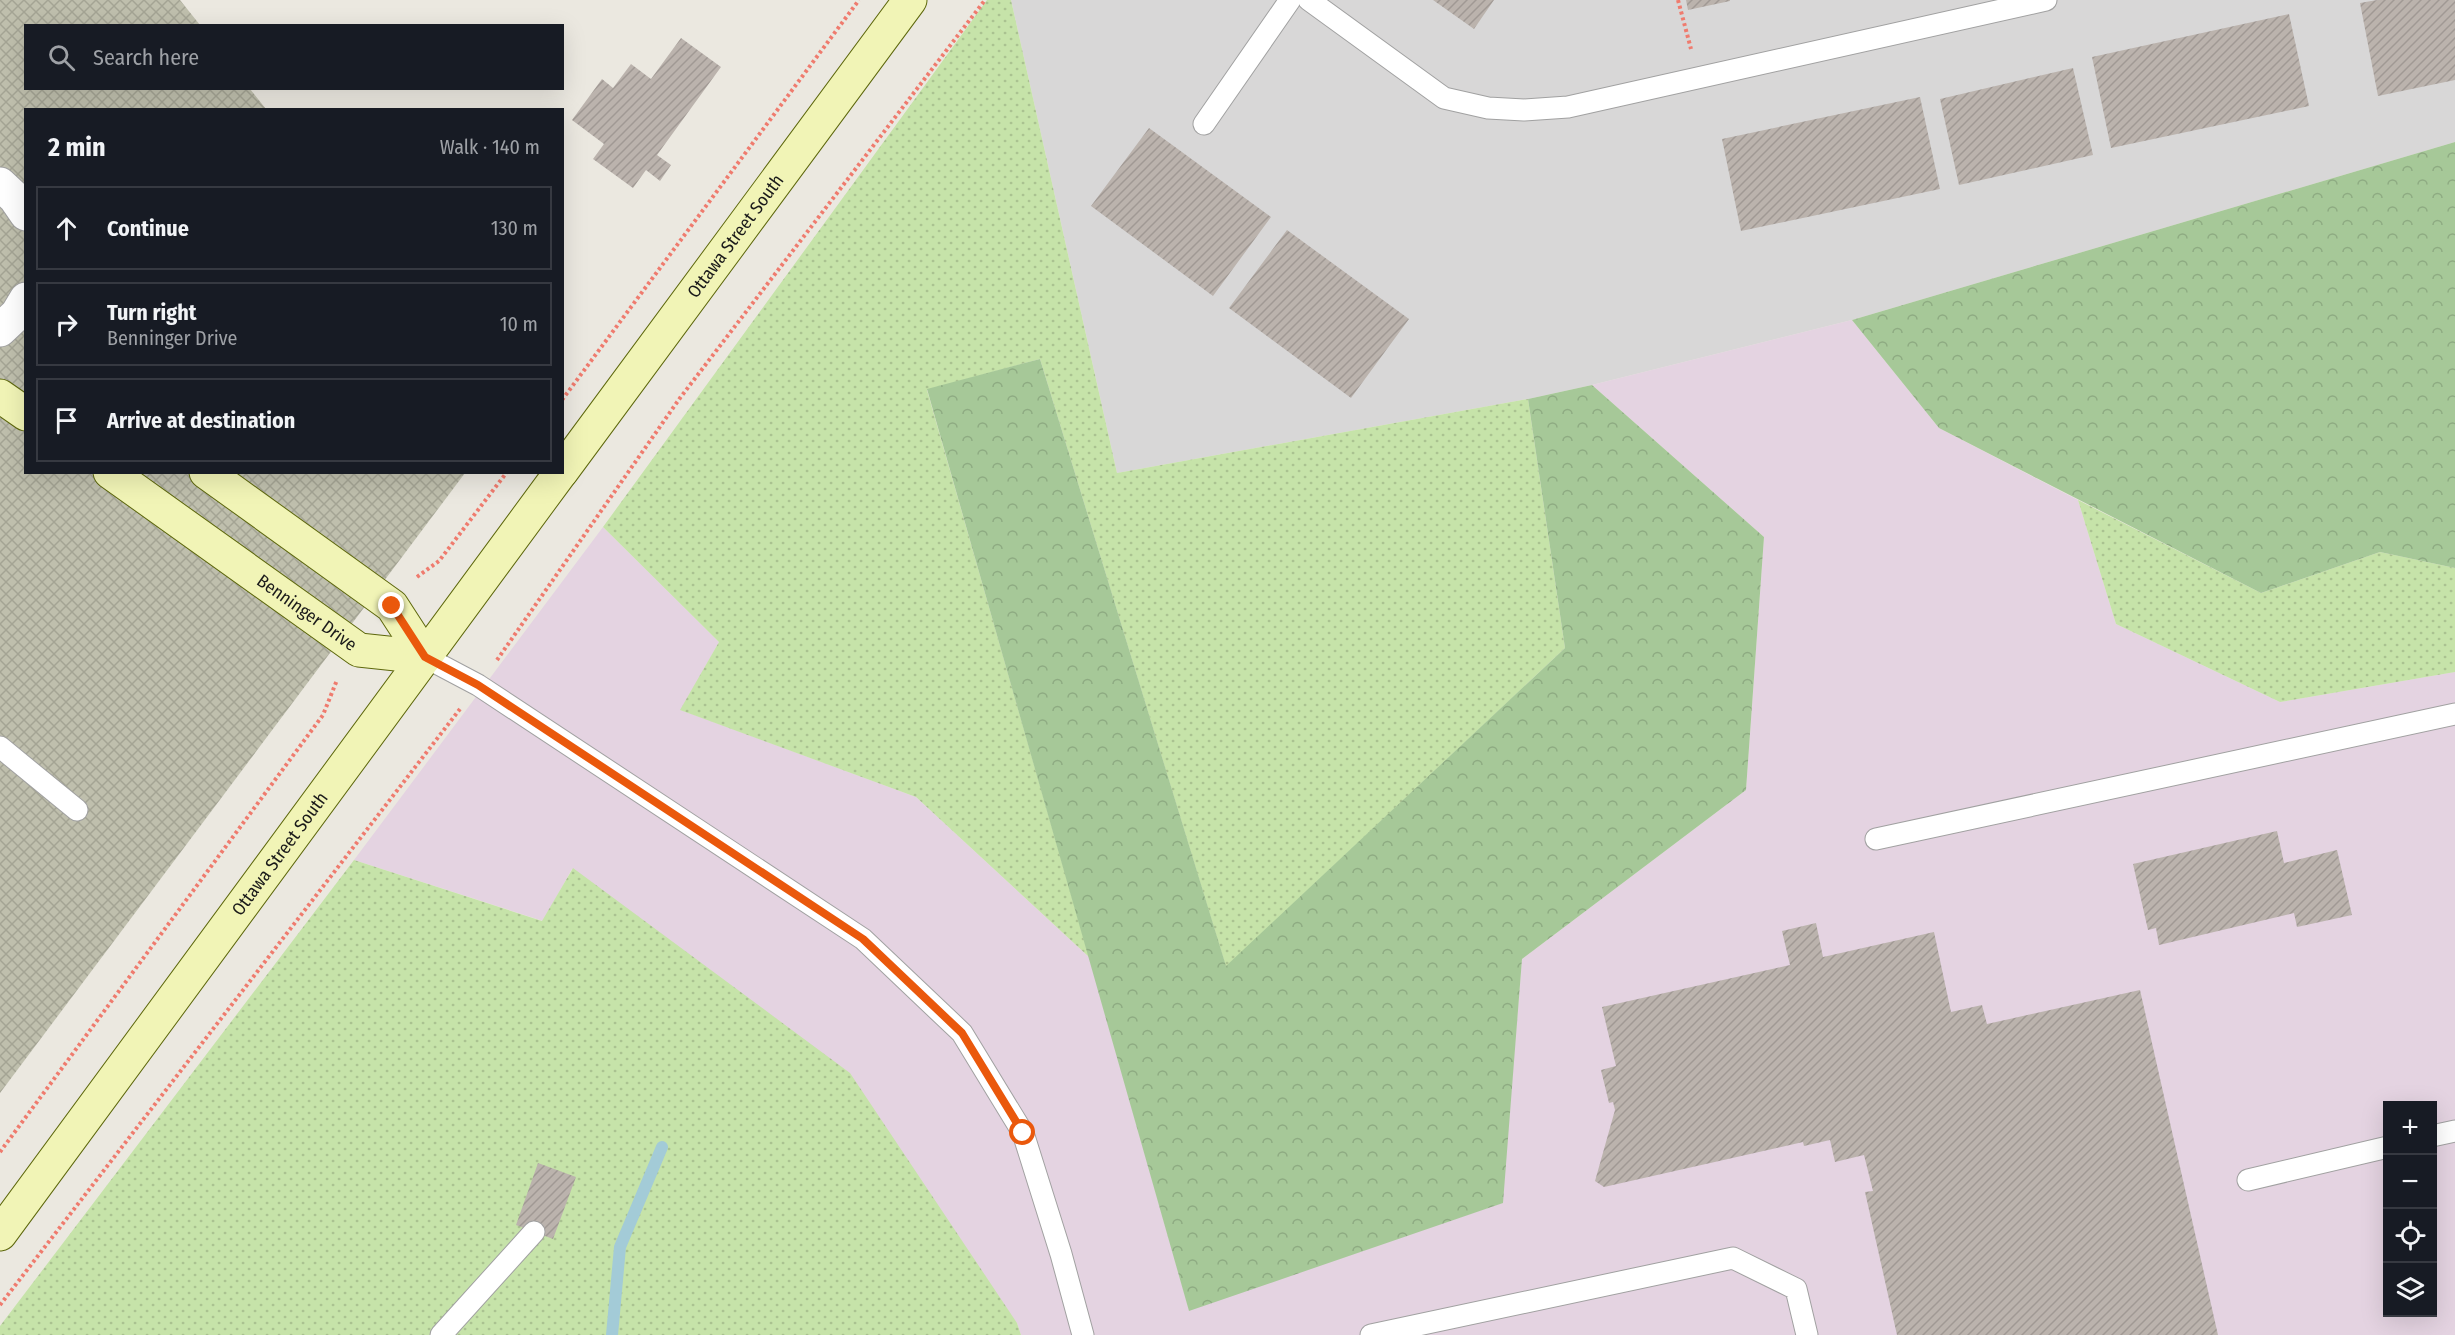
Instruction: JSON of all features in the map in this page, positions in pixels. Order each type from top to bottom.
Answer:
[{"type":"main road","name":"Ottawa Street South","points":[[564,469],[910,0]]},
{"type":"main road","points":[[0,396],[24,413]]},
{"type":"main road","name":"Benninger Drive","points":[[113,474],[359,650],[425,657]]},
{"type":"main road","points":[[209,474],[392,606],[425,657]]},
{"type":"main road","name":"Ottawa Street South","points":[[0,1234],[561,474]]},
{"type":"street","points":[[0,184],[15,198],[24,211]]},
{"type":"street","points":[[0,330],[17,314],[24,302]]},
{"type":"lane","points":[[1204,124],[1290,0]]},
{"type":"lane","points":[[1309,0],[1444,98],[1488,108],[1524,110],[1568,107],[2046,0]]},
{"type":"lane","points":[[425,657],[478,685],[863,939],[962,1033],[1023,1133],[1061,1254],[1083,1335]]},
{"type":"lane","points":[[1876,839],[2455,714]]},
{"type":"lane","points":[[0,747],[77,810]]},
{"type":"lane","points":[[2437,1135],[2455,1131]]},
{"type":"lane","points":[[2248,1180],[2383,1148]]},
{"type":"lane","points":[[441,1335],[534,1232]]},
{"type":"lane","points":[[1371,1335],[1733,1258],[1796,1289],[1807,1335]]},
{"type":"path","points":[[564,397],[859,0]]},
{"type":"path","points":[[525,622],[680,398],[985,0]]},
{"type":"path","points":[[1678,0],[1698,78]]},
{"type":"path","points":[[410,583],[439,561],[505,474]]},
{"type":"path","points":[[0,1152],[323,716],[334,683]]},
{"type":"path","points":[[0,1305],[437,739]]},
{"type":"shaded area","points":[[0,0],[180,0],[199,24],[24,24],[24,90],[251,90],[265,108],[24,108],[24,474],[464,474],[0,1093]]},
{"type":"shaded area","points":[[1011,0],[2455,0],[2455,142],[1852,320],[1592,385],[1528,399],[1117,473]]},
{"type":"shaded area","points":[[1852,320],[1939,428],[2078,500],[2116,624],[2280,702],[2455,672],[2455,1335],[1021,1335],[1017,1323],[572,869],[543,921],[354,860],[603,527],[719,642],[681,710],[916,797],[1089,957],[1189,1310],[1502,1203],[1522,959],[1746,790],[1764,537],[1592,385]]},
{"type":"green space","points":[[987,0],[1011,0],[1117,473],[1528,399],[1565,648],[1226,967],[1040,359],[927,390],[1089,957],[916,797],[680,710],[719,642],[603,527]]},
{"type":"green space","points":[[2455,142],[2455,568],[2380,552],[2261,593],[1939,428],[1852,320]]},
{"type":"green space","points":[[1040,359],[1226,966],[1565,648],[1528,399],[1592,385],[1764,537],[1746,790],[1522,959],[1503,1203],[1189,1311],[927,389]]},
{"type":"green space","points":[[2078,500],[2261,593],[2380,552],[2455,568],[2455,672],[2280,702],[2116,624]]},
{"type":"green space","points":[[354,860],[542,921],[573,868],[850,1073],[1017,1323],[1021,1335],[0,1335],[0,1326]]},
{"type":"building","points":[[1433,0],[1494,0],[1474,29]]},
{"type":"building","points":[[1686,0],[1730,0],[1730,1],[1688,10]]},
{"type":"building","points":[[2377,0],[2455,0],[2455,80],[2378,96],[2360,3]]},
{"type":"building","points":[[2289,14],[2309,106],[2111,148],[2092,57]]},
{"type":"building","points":[[681,38],[721,67],[657,155],[671,165],[660,181],[646,170],[633,188],[593,159],[604,144],[572,120],[602,79],[613,88],[631,64],[651,79]]},
{"type":"building","points":[[2073,68],[2093,155],[1959,185],[1940,99]]},
{"type":"building","points":[[1920,97],[1940,189],[1741,231],[1722,139]]},
{"type":"building","points":[[1149,128],[1271,217],[1213,296],[1091,206]]},
{"type":"building","points":[[1287,230],[1409,319],[1351,398],[1229,308]]},
{"type":"building","points":[[2277,831],[2284,863],[2337,850],[2352,915],[2297,927],[2294,913],[2159,945],[2156,928],[2148,930],[2133,864]]},
{"type":"building","points":[[1816,923],[1823,957],[1934,932],[1951,1012],[1982,1005],[1987,1024],[2140,990],[2218,1335],[1897,1335],[1865,1192],[1873,1191],[1864,1155],[1835,1162],[1830,1140],[1804,1146],[1803,1142],[1604,1187],[1595,1181],[1615,1110],[1613,1102],[1609,1103],[1601,1070],[1616,1066],[1602,1007],[1790,965],[1782,931]]},
{"type":"building","points":[[538,1163],[576,1177],[553,1239],[516,1225]]},
{"type":"waterway","points":[[612,1335],[620,1247],[662,1147]]},
{"type":"route","points":[[392,606],[425,657],[478,685],[863,939],[962,1033],[1023,1133]]}]
